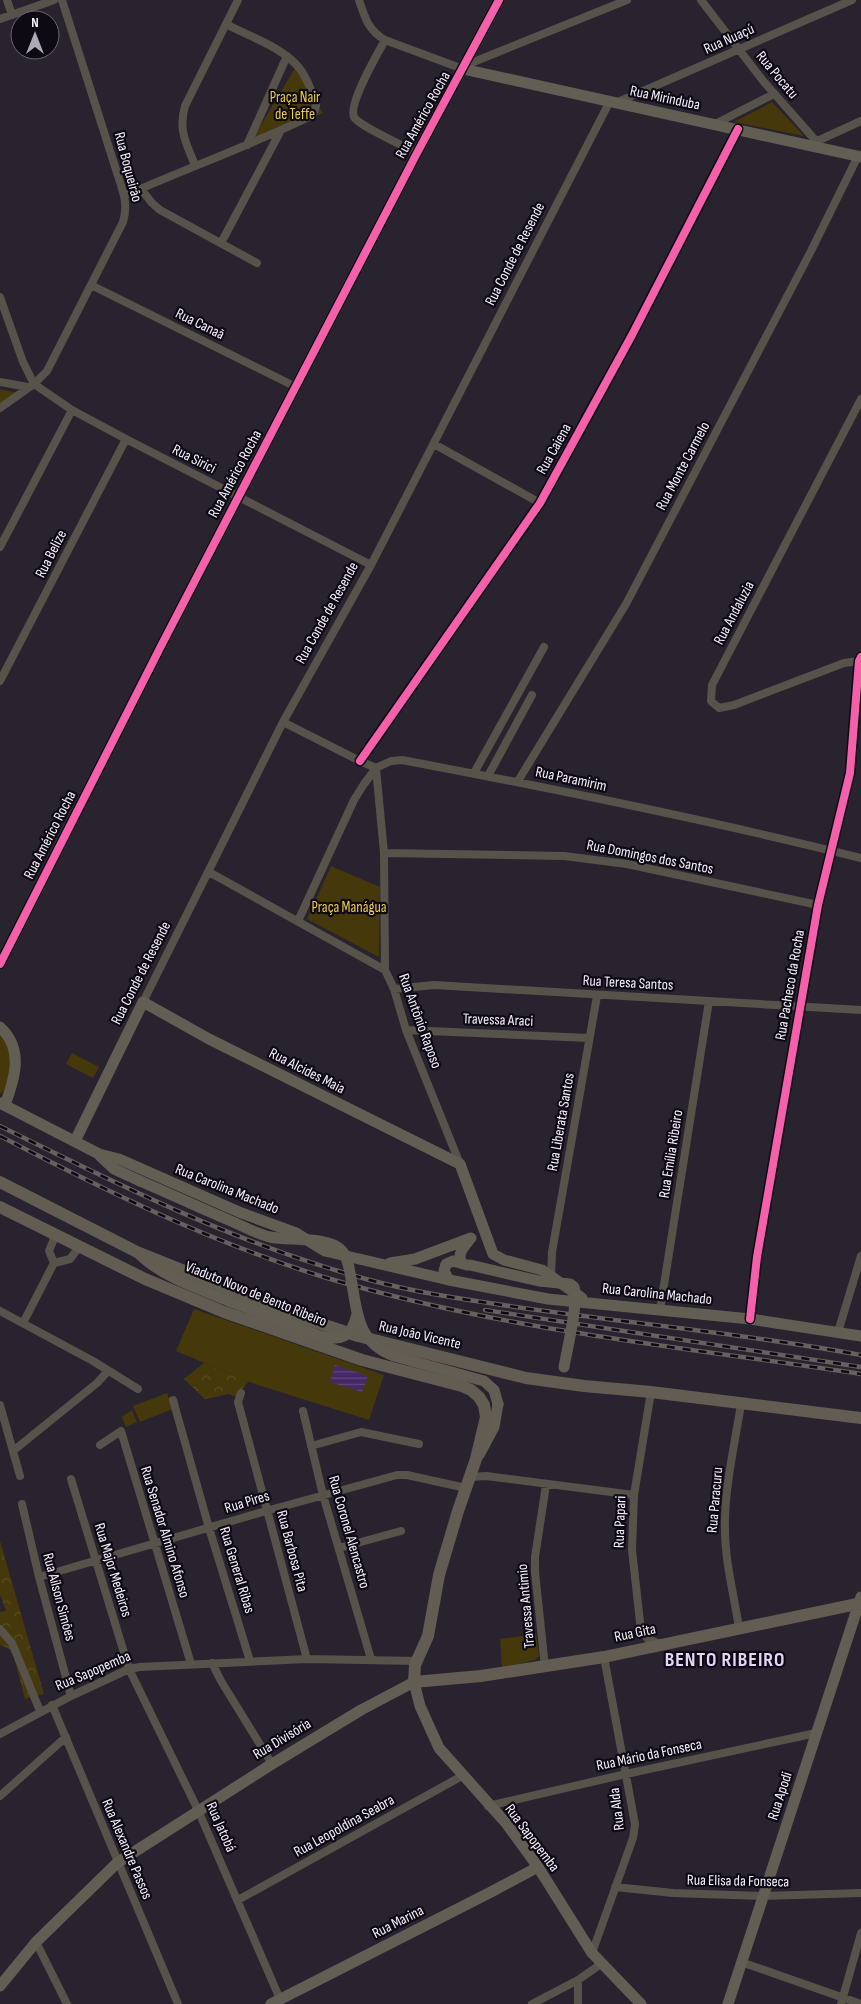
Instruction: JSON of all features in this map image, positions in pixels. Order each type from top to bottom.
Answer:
[{"type":"main road","name":"Rua Américo Rocha","points":[[0,964],[161,646],[499,0]]},
{"type":"main road","name":"Rua Mirinduba","points":[[464,67],[613,102],[813,143],[859,156]]},
{"type":"main road","name":"Rua Conde de Resende","points":[[75,1141],[143,1002]]},
{"type":"main road","name":"Rua Alcides Maia","points":[[143,1002],[209,1039],[460,1164]]},
{"type":"main road","points":[[0,1026],[14,1048],[16,1060],[13,1082],[3,1104]]},
{"type":"main road","name":"Rua Carolina Machado","points":[[3,1104],[99,1154],[119,1159],[247,1215],[290,1230],[325,1250],[449,1280],[548,1299],[750,1319],[861,1336]]},
{"type":"main road","points":[[99,1154],[114,1169],[265,1235],[336,1246],[348,1262],[357,1314],[365,1335],[382,1351],[479,1379],[494,1390],[498,1404],[494,1427],[476,1459]]},
{"type":"main road","name":"Rua Antônio Raposo","points":[[460,1164],[477,1214],[495,1256],[504,1260],[536,1267],[577,1296],[592,1303]]},
{"type":"main road","name":"Rua João Vicente","points":[[0,1182],[137,1252],[294,1315],[380,1342],[526,1378],[861,1418]]},
{"type":"main road","points":[[0,1207],[145,1279],[224,1312],[288,1336],[362,1360],[466,1388],[479,1396],[484,1405],[486,1417],[476,1459],[439,1575],[428,1636],[414,1670],[414,1682]]},
{"type":"main road","points":[[466,1264],[460,1259],[460,1254],[476,1230],[477,1214]]},
{"type":"main road","points":[[382,1264],[415,1259],[472,1238]]},
{"type":"main road","name":"Viaduto Novo de Bento Ribeiro","points":[[137,1252],[152,1265],[171,1277],[312,1334],[332,1339],[341,1338],[349,1333],[357,1314]]},
{"type":"main road","points":[[449,1280],[445,1273],[445,1265],[451,1261],[539,1281],[568,1284],[574,1287],[576,1292],[561,1383]]},
{"type":"main road","points":[[288,1336],[298,1327],[294,1315]]},
{"type":"main road","name":"Rua Gita","points":[[414,1682],[481,1676],[604,1657],[860,1601]]},
{"type":"main road","name":"Rua Apodi","points":[[728,2004],[860,1601]]},
{"type":"main road","name":"Rua Divisória","points":[[0,1986],[36,1942],[117,1862],[361,1710],[414,1682]]},
{"type":"main road","name":"Rua Sapopemba","points":[[414,1682],[420,1706],[435,1742],[488,1806],[506,1823],[538,1867],[592,1953],[641,2004]]},
{"type":"main road","name":"Rua Marina","points":[[276,2002],[538,1867]]},
{"type":"street","points":[[26,10],[54,0]]},
{"type":"street","name":"Rua Boqueirão","points":[[31,386],[47,371],[54,360],[123,222],[126,205],[62,0]]},
{"type":"street","points":[[195,165],[182,134],[182,116],[185,106],[238,0]]},
{"type":"street","points":[[359,0],[368,25],[374,34],[385,40],[464,67],[627,0]]},
{"type":"street","name":"Rua Pocatu","points":[[701,0],[813,143]]},
{"type":"street","name":"Rua Nuaçú","points":[[613,102],[739,50],[852,0]]},
{"type":"street","points":[[124,196],[195,165],[280,132],[313,115],[316,106],[302,71],[287,56],[226,24]]},
{"type":"street","points":[[385,40],[356,100],[353,112],[354,117],[362,125],[418,153]]},
{"type":"street","points":[[247,144],[287,56]]},
{"type":"street","points":[[715,124],[774,94]]},
{"type":"street","name":"Rua Conde de Resende","points":[[143,1002],[283,722],[371,565],[613,102]]},
{"type":"street","points":[[813,143],[861,121]]},
{"type":"street","name":"Rua Caiena","points":[[360,761],[540,503],[632,335],[738,129]]},
{"type":"street","points":[[221,243],[280,132]]},
{"type":"street","name":"Rua Monte Carmelo","points":[[518,782],[626,604],[859,156]]},
{"type":"street","points":[[141,189],[160,210],[257,263]]},
{"type":"street","name":"Rua Canaã","points":[[91,285],[296,387]]},
{"type":"street","points":[[0,297],[31,386]]},
{"type":"street","points":[[0,382],[31,386]]},
{"type":"street","points":[[0,408],[31,386]]},
{"type":"street","name":"Rua Sirici","points":[[31,386],[126,439],[371,565]]},
{"type":"street","name":"Rua Andaluzia","points":[[860,660],[844,662],[734,705],[719,708],[711,701],[712,685],[861,399]]},
{"type":"street","points":[[0,547],[72,410]]},
{"type":"street","name":"Rua Belize","points":[[0,681],[126,439]]},
{"type":"street","points":[[434,444],[540,503]]},
{"type":"street","points":[[474,773],[544,647]]},
{"type":"street","name":"Rua Pacheco da Rocha","points":[[750,1319],[758,1257],[818,905],[850,773],[860,660]]},
{"type":"street","points":[[488,776],[532,695]]},
{"type":"street","points":[[283,722],[376,768]]},
{"type":"street","name":"Rua Paramirim","points":[[376,768],[390,761],[402,760],[474,773],[723,825],[861,858]]},
{"type":"street","points":[[376,768],[384,853],[386,970]]},
{"type":"street","points":[[298,921],[354,800],[376,768]]},
{"type":"street","name":"Rua Domingos dos Santos","points":[[384,853],[564,856],[627,864],[818,905]]},
{"type":"street","name":"Rua Antônio Raposo","points":[[209,872],[386,970],[394,989],[406,1030],[460,1164]]},
{"type":"street","name":"Rua Teresa Santos","points":[[394,989],[434,985],[861,1010]]},
{"type":"street","name":"Rua Liberata Santos","points":[[551,1277],[552,1252],[597,996]]},
{"type":"street","name":"Rua Emília Ribeiro","points":[[660,1310],[709,1001]]},
{"type":"street","name":"Travessa Araci","points":[[406,1030],[589,1038]]},
{"type":"street","points":[[23,1323],[54,1263],[50,1252],[56,1234]]},
{"type":"street","points":[[54,1263],[68,1260],[80,1246]]},
{"type":"street","points":[[536,1267],[546,1262],[552,1252]]},
{"type":"street","points":[[838,1332],[861,1256]]},
{"type":"street","points":[[0,1311],[93,1360],[108,1372],[138,1389]]},
{"type":"street","points":[[13,1451],[108,1372]]},
{"type":"street","name":"Rua Papari","points":[[651,1392],[634,1495],[632,1550],[641,1631],[648,1639],[660,1644]]},
{"type":"street","name":"Rua Barbosa Pita","points":[[241,1393],[238,1402],[308,1659]]},
{"type":"street","name":"Rua General Ribas","points":[[173,1400],[209,1528],[250,1661]]},
{"type":"street","name":"Rua Paracuru","points":[[740,1628],[726,1550],[724,1528],[725,1509],[741,1404]]},
{"type":"street","points":[[0,1406],[20,1476]]},
{"type":"street","name":"Rua Coronel Alencastro","points":[[303,1411],[323,1495],[371,1659]]},
{"type":"street","name":"Rua Senador Almino Afonso","points":[[100,1445],[121,1431],[191,1664]]},
{"type":"street","points":[[311,1446],[361,1432],[419,1444]]},
{"type":"street","name":"Rua Pires","points":[[39,1577],[266,1510],[402,1475],[468,1482],[486,1476],[634,1495]]},
{"type":"street","name":"Rua Major Medeiros","points":[[71,1478],[129,1670]]},
{"type":"street","name":"Travessa Antimio","points":[[545,1667],[535,1558],[546,1484]]},
{"type":"street","name":"Rua Aílson Simões","points":[[22,1504],[39,1577],[71,1696]]},
{"type":"street","points":[[339,1548],[401,1531]]},
{"type":"street","points":[[0,1628],[12,1643],[40,1711]]},
{"type":"street","name":"Rua Alda","points":[[592,1953],[634,1838],[635,1824],[604,1657]]},
{"type":"street","name":"Rua Sapopemba","points":[[0,1734],[71,1696],[129,1670],[150,1666],[308,1659],[417,1661]]},
{"type":"street","points":[[212,1663],[221,1682],[272,1764]]},
{"type":"street","name":"Rua Jatobá","points":[[129,1670],[198,1810],[238,1900],[276,2002]]},
{"type":"street","name":"Rua Alexandre Passos","points":[[52,1705],[178,2004]]},
{"type":"street","name":"Rua Mário da Fonseca","points":[[488,1806],[626,1774],[816,1734]]},
{"type":"street","points":[[0,1796],[66,1738]]},
{"type":"street","name":"Rua Leopoldina Seabra","points":[[238,1900],[462,1776]]},
{"type":"street","name":"Rua Elisa da Fonseca","points":[[615,1887],[673,1893],[763,1896],[861,1893]]},
{"type":"street","points":[[842,2001],[861,1933]]},
{"type":"street","points":[[36,1942],[67,2004]]},
{"type":"street","points":[[741,1962],[842,2001],[861,2004]]},
{"type":"street","points":[[532,2004],[578,1980],[601,1964]]},
{"type":"street","points":[[578,1980],[578,2004]]},
{"type":"green space","name":"Praça Nair de Teffe","points":[[295,68],[304,78],[323,113],[259,139],[255,135]]},
{"type":"green space","points":[[772,102],[804,136],[734,122]]},
{"type":"green space","points":[[0,389],[17,393],[0,403]]},
{"type":"green space","name":"Praça Manágua","points":[[331,866],[380,887],[379,957],[307,919]]},
{"type":"green space","points":[[0,1033],[9,1047],[10,1058],[8,1080],[0,1094]]},
{"type":"green space","points":[[72,1053],[99,1067],[93,1078],[66,1064]]},
{"type":"green space","points":[[194,1309],[384,1375],[369,1420],[252,1383],[176,1351]]},
{"type":"green space","points":[[204,1363],[249,1381],[236,1397],[229,1394],[205,1399],[184,1379]]},
{"type":"green space","points":[[167,1393],[173,1409],[140,1422],[133,1406]]},
{"type":"green space","points":[[132,1410],[137,1422],[126,1427],[122,1417]]},
{"type":"green space","points":[[0,1541],[44,1694],[25,1699],[12,1650],[0,1645],[0,1612],[6,1611],[0,1595]]},
{"type":"green space","points":[[536,1634],[539,1656],[535,1660],[502,1668],[500,1639]]},
{"type":"shaded area","points":[[335,1365],[368,1376],[362,1392],[330,1382]]},
{"type":"railway","points":[[0,1126],[179,1212],[271,1249],[366,1279],[407,1289],[468,1300],[737,1336],[861,1355]]},
{"type":"railway","points":[[0,1136],[120,1196],[201,1232],[242,1249],[327,1278],[393,1296],[526,1324],[861,1374]]},
{"type":"railway","points":[[485,1310],[861,1367]]},
{"type":"cycle path","points":[[0,964],[161,646],[417,153],[499,0]]},
{"type":"cycle path","points":[[360,761],[540,503],[632,335],[738,129]]},
{"type":"cycle path","points":[[750,1319],[757,1257],[818,905],[850,773],[859,661],[861,657]]},
{"type":"district","name":"BENTO RIBEIRO","points":[[725,1660]]}]
